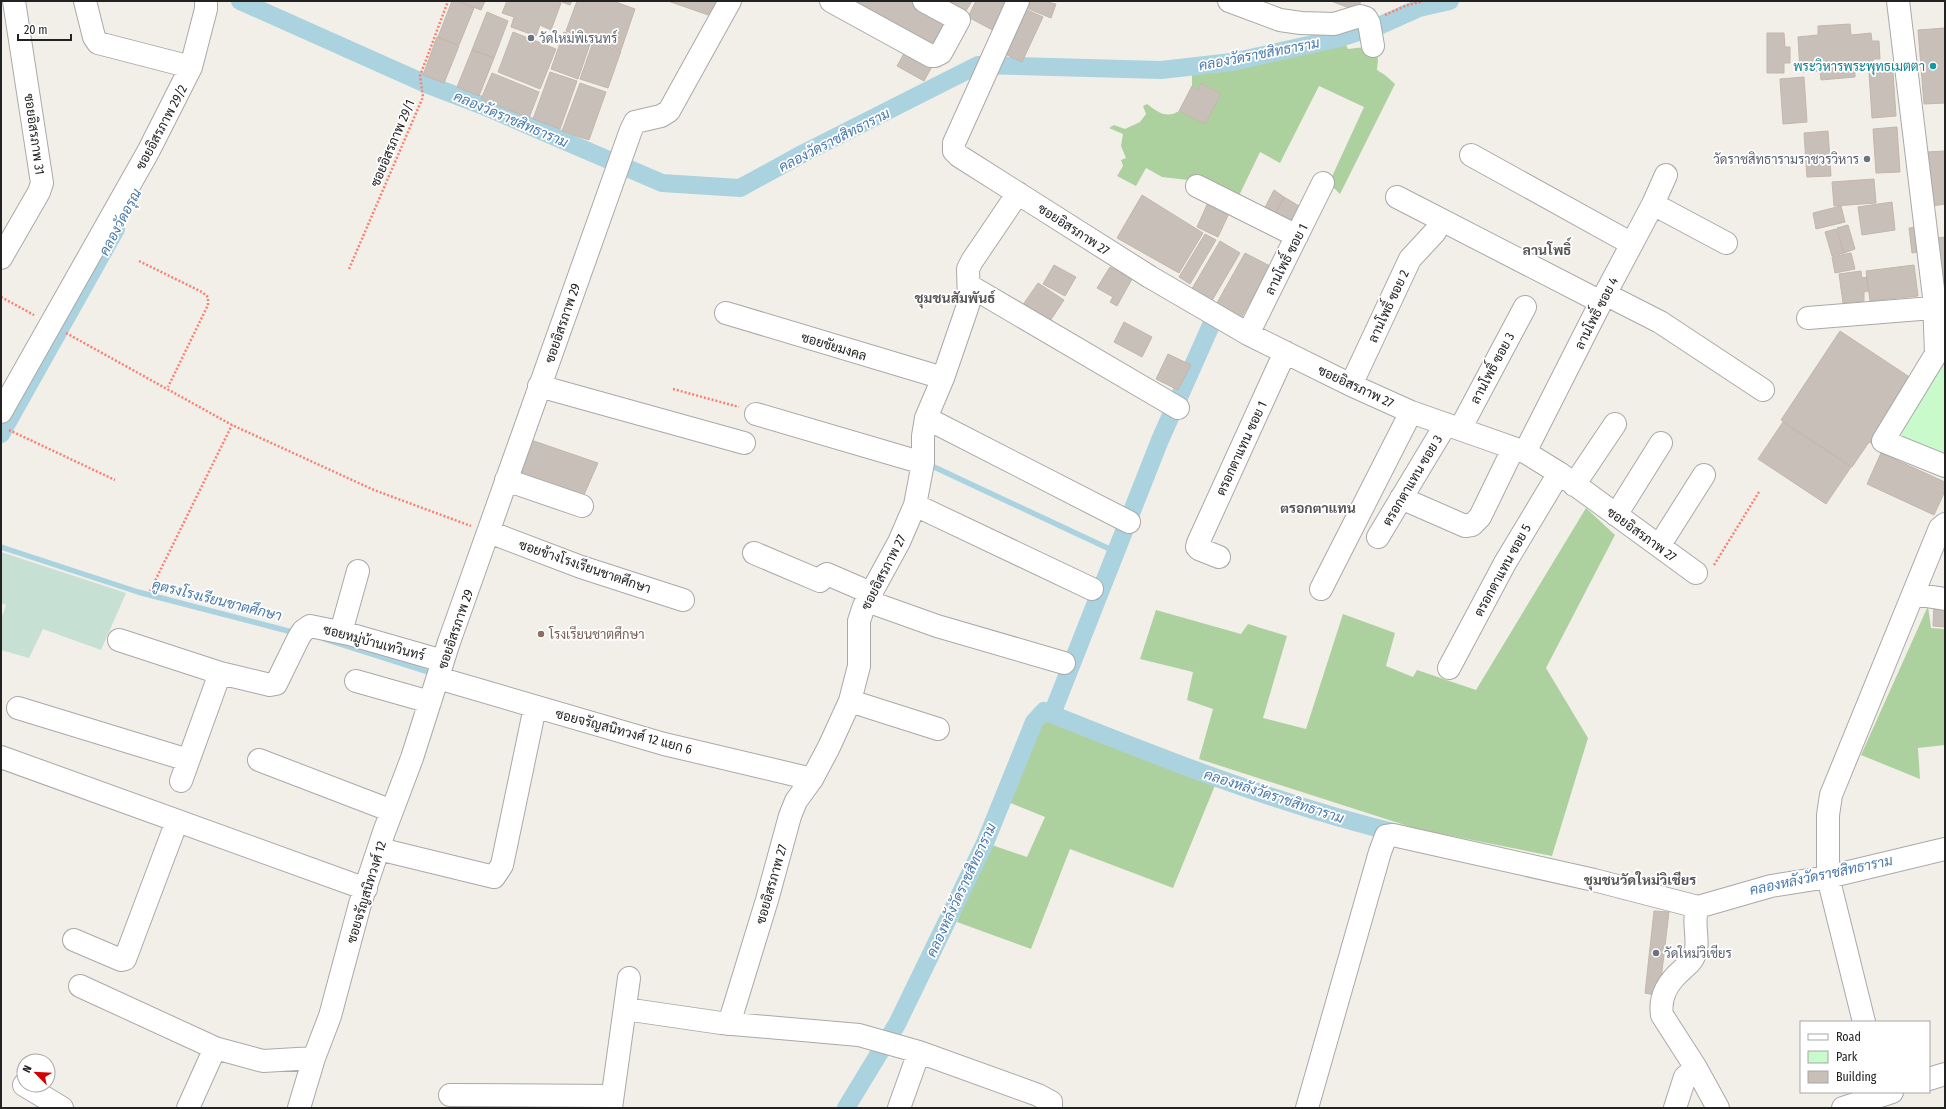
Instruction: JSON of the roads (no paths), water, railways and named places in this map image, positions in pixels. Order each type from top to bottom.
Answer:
[{"type":"street","name":"ซอยอิสรภาพ 31","points":[[1,258],[39,192],[42,183],[14,1]]},
{"type":"street","points":[[85,1],[94,37],[98,43],[191,67]]},
{"type":"street","name":"ซอยอิสรภาพ 29/2","points":[[5,421],[52,324],[148,152],[191,67],[206,9],[206,1]]},
{"type":"street","name":"ซอยอิสรภาพ 29","points":[[440,669],[620,158],[635,122],[661,116],[669,111],[730,1]]},
{"type":"street","points":[[831,1],[931,56],[935,56],[941,53],[958,20],[924,1]]},
{"type":"street","name":"ซอยอิสรภาพ 27","points":[[1018,1],[954,143],[954,150],[959,156],[1150,278],[1248,334],[1351,385],[1411,412],[1519,450],[1566,479],[1696,573]]},
{"type":"street","points":[[1229,1],[1280,20],[1301,23],[1334,24],[1366,20],[1373,46]]},
{"type":"street","points":[[1898,1],[1940,307],[1936,354],[1883,440],[1945,466]]},
{"type":"street","points":[[1471,154],[1632,244]]},
{"type":"street","name":"ลานโพธิ์ ซอย 4","points":[[1401,498],[1465,526],[1472,525],[1480,517],[1603,298],[1654,204],[1666,175]]},
{"type":"street","name":"ลานโพธิ์ ซอย 1","points":[[1248,334],[1323,183]]},
{"type":"street","points":[[1197,186],[1297,236]]},
{"type":"street","name":"ซอยอิสรภาพ 27","points":[[729,1024],[767,900],[790,816],[796,801],[812,779],[850,701],[859,666],[859,621],[869,597],[899,542],[915,505],[923,463],[923,436],[926,418],[943,378],[969,302],[970,286],[968,269],[1018,193]]},
{"type":"street","points":[[1397,197],[1603,298],[1660,322],[1764,390]]},
{"type":"street","points":[[1654,204],[1726,243]]},
{"type":"street","name":"ลานโพธิ์ ซอย 2","points":[[1351,385],[1407,266],[1417,251],[1435,232]]},
{"type":"street","points":[[970,286],[1178,408]]},
{"type":"street","name":"ลานโพธิ์ ซอย 3","points":[[1453,426],[1525,307]]},
{"type":"street","points":[[1808,318],[1940,307]]},
{"type":"street","name":"ซอยชัยมงคล","points":[[726,313],[943,378]]},
{"type":"street","name":"ตรอกตาแทน ซอย 1","points":[[1219,557],[1199,549],[1197,547],[1198,543],[1285,352]]},
{"type":"street","points":[[539,386],[744,443]]},
{"type":"street","points":[[1321,589],[1411,412]]},
{"type":"street","points":[[756,414],[923,463]]},
{"type":"street","points":[[926,418],[1129,522]]},
{"type":"street","name":"ตรอกตาแทน ซอย 5","points":[[1449,668],[1505,563],[1566,479],[1615,424]]},
{"type":"street","name":"ตรอกตาแทน ซอย 3","points":[[1378,537],[1401,498],[1453,426]]},
{"type":"street","points":[[1616,515],[1661,443]]},
{"type":"street","points":[[1659,546],[1704,475]]},
{"type":"street","points":[[506,480],[582,506]]},
{"type":"street","points":[[915,505],[1092,589]]},
{"type":"street","points":[[1864,1021],[1828,868],[1828,815],[1831,795],[1940,528],[1945,524]]},
{"type":"street","name":"ซอยข้างโรงเรียนชาตศึกษา","points":[[488,532],[581,567],[683,600]]},
{"type":"street","points":[[754,553],[820,581],[827,574],[869,597],[937,626],[1064,663]]},
{"type":"street","points":[[341,632],[358,571]]},
{"type":"street","points":[[1913,594],[1945,599]]},
{"type":"street","name":"ซอยหมู่บ้านเทวินทร์","points":[[119,640],[220,673],[270,685],[276,684],[301,634],[310,626],[341,632],[440,669]]},
{"type":"street","name":"ซอยจรัญสนิทวงศ์ 12","points":[[299,1108],[314,1058],[330,1016],[378,849],[412,758],[440,669]]},
{"type":"street","name":"ซอยจรัญสนิทวงศ์ 12 แยก 6","points":[[440,669],[535,707],[664,744],[812,779]]},
{"type":"street","points":[[181,781],[220,673]]},
{"type":"street","points":[[356,681],[430,702]]},
{"type":"street","points":[[850,701],[938,729]]},
{"type":"street","points":[[378,849],[494,877],[502,865],[535,707]]},
{"type":"street","points":[[18,708],[188,760]]},
{"type":"street","points":[[1,757],[366,889]]},
{"type":"street","points":[[259,760],[392,811]]},
{"type":"street","points":[[74,940],[121,960],[125,959],[177,821]]},
{"type":"street","points":[[1307,1108],[1377,860],[1386,836],[1394,835],[1594,880],[1698,907],[1828,868],[1945,849]]},
{"type":"street","points":[[1698,907],[1694,916],[1696,948],[1694,957],[1676,975],[1664,991],[1661,1005],[1662,1015],[1696,1068],[1718,1108]]},
{"type":"street","points":[[450,1095],[611,1102],[629,978]]},
{"type":"street","points":[[80,986],[215,1048],[262,1061],[314,1058]]},
{"type":"street","points":[[625,1009],[729,1024],[869,1037],[910,1049],[1038,1095],[1051,1102],[1051,1108]]},
{"type":"street","points":[[188,1108],[215,1048]]},
{"type":"street","points":[[898,1108],[910,1049]]},
{"type":"street","points":[[1675,1108],[1685,1078],[1696,1068]]},
{"type":"street","points":[[1930,1079],[1945,1074]]},
{"type":"street","points":[[37,1093],[62,1108]]},
{"type":"street","points":[[1843,1108],[1885,1093]]},
{"type":"waterway","name":"คลองวัดราชสิทธาราม","points":[[240,1],[426,84],[481,105],[662,183],[740,188],[802,154],[978,65],[1161,70],[1232,62],[1340,38],[1381,25],[1419,8],[1450,1]]},
{"type":"waterway","name":"คลองวัดอรุณ","points":[[1,434],[116,229]]},
{"type":"waterway","points":[[1052,714],[1160,440],[1212,323]]},
{"type":"waterway","points":[[932,466],[1116,552]]},
{"type":"waterway","name":"คูตรงโรงเรียนชาตศึกษา","points":[[1,547],[138,592],[296,633]]},
{"type":"waterway","name":"คูตรงโรงเรียนชาตศึกษา","points":[[324,639],[428,672]]},
{"type":"waterway","name":"คลองหลังวัดราชสิทธาราม","points":[[846,1108],[897,1024],[985,843],[1034,722],[1044,711],[1176,763],[1265,795],[1401,834]]},
{"type":"place","name":"วัดใหม่พิเรนทร์","points":[[531,38]]},
{"type":"place","name":"พระวิหารพระพุทธเมตตา","points":[[1933,66]]},
{"type":"place","name":"วัดราชสิทธารามราชวรวิหาร","points":[[1867,159]]},
{"type":"place","name":"โรงเรียนชาตศึกษา","points":[[541,634]]},
{"type":"place","name":"วัดใหม่วิเชียร","points":[[1656,953]]},
{"type":"district","name":"ลานโพธิ์","points":[[1547,250]]},
{"type":"district","name":"ชุมชนสัมพันธ์","points":[[955,298]]},
{"type":"district","name":"ตรอกตาแทน","points":[[1318,508]]},
{"type":"district","name":"ชุมชนวัดใหม่วิเชียร","points":[[1640,880]]}]
